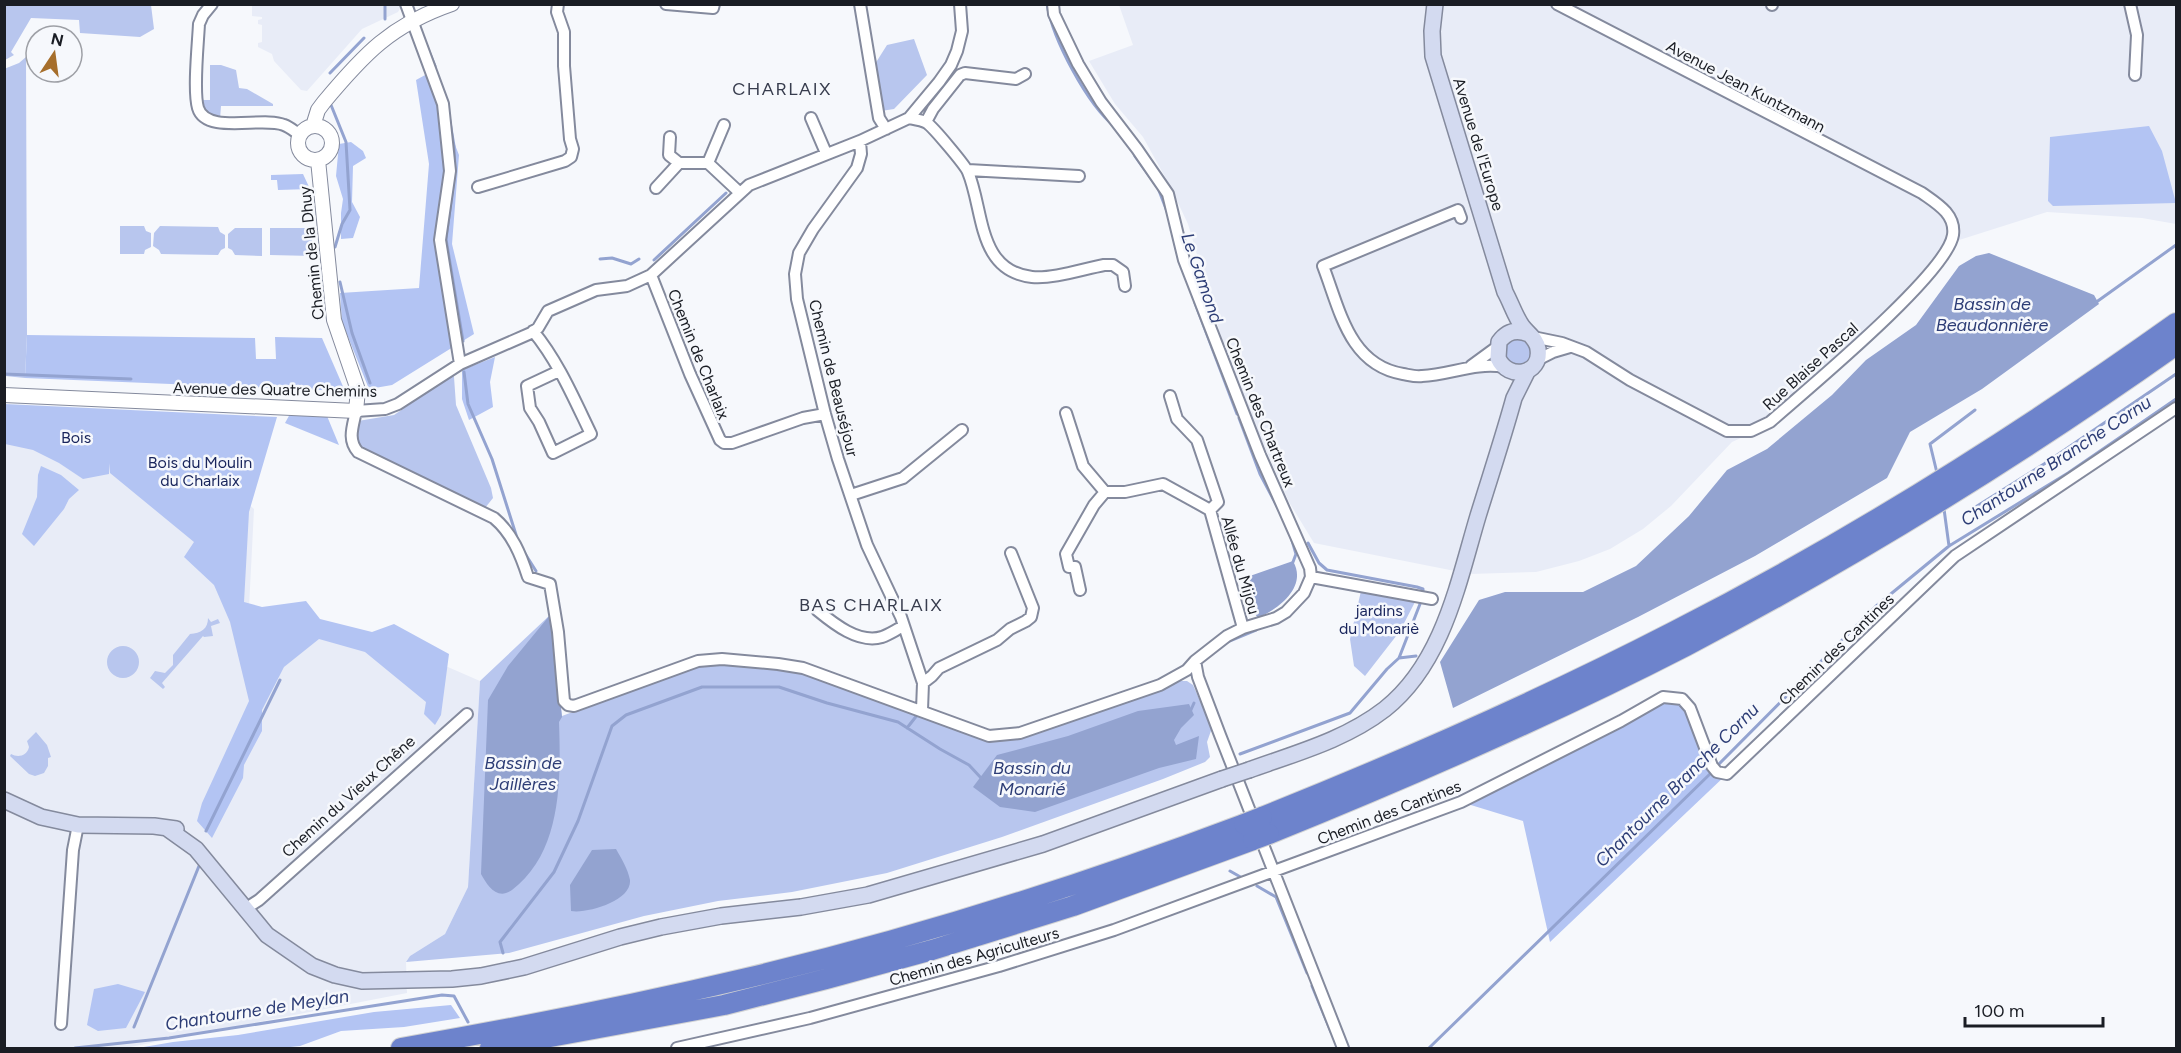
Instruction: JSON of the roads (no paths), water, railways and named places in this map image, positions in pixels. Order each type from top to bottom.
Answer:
[{"type":"highway","points":[[401,1048],[657,999],[836,955],[1257,829],[1450,759],[1625,676],[1748,613],[1932,507],[1950,485],[2176,323]]},
{"type":"highway","points":[[490,1048],[724,1005],[932,950],[1073,906],[1257,829],[1611,664],[1743,595],[1929,488],[1950,485],[2074,417],[2176,345]]},
{"type":"main road","name":"Avenue de l'Europe","points":[[1435,4],[1432,31],[1433,56],[1505,292],[1522,325],[1538,346],[1533,365]]},
{"type":"main road","name":"Avenue de l'Europe","points":[[1505,292],[1498,358],[1506,369],[1514,398]]},
{"type":"main road","points":[[1501,341],[1517,331],[1531,336]]},
{"type":"main road","points":[[1506,369],[1518,373],[1533,365]]},
{"type":"main road","points":[[5,798],[23,810],[41,817],[78,825],[154,826],[183,829],[200,841],[248,907],[277,940],[312,966],[335,975],[362,981],[452,979],[506,971],[661,927],[868,895],[1043,844],[1249,770],[1337,738],[1386,708],[1410,685],[1443,629],[1514,398],[1533,365]]},
{"type":"street","points":[[212,4],[199,24],[196,99],[201,114],[212,122],[266,122],[285,125],[300,135]]},
{"type":"street","points":[[406,4],[443,104],[450,171],[440,240],[460,364]]},
{"type":"street","points":[[313,126],[318,110],[369,51],[412,20],[452,4]]},
{"type":"street","points":[[478,187],[565,161],[571,157],[573,148],[570,139],[564,66],[564,32],[557,12],[558,4]]},
{"type":"street","points":[[666,4],[713,8],[714,4]]},
{"type":"street","points":[[860,4],[879,118],[886,129]]},
{"type":"street","name":"Avenue des Quatre Chemins","points":[[4,395],[356,411],[385,409],[398,404],[460,364],[533,331],[548,311],[596,290],[627,286],[651,275],[749,185],[860,141],[909,118],[951,65],[962,31],[960,4]]},
{"type":"street","name":"Chemin des Chartreux","points":[[1053,4],[1054,14],[1078,64],[1101,102],[1168,194],[1184,260],[1260,455],[1310,568],[1311,577]]},
{"type":"street","name":"Avenue Jean Kuntzmann","points":[[1557,4],[1922,193]]},
{"type":"street","points":[[2130,4],[2137,35],[2135,75]]},
{"type":"street","points":[[926,122],[933,109],[960,75],[965,73],[1016,79],[1025,74]]},
{"type":"street","points":[[923,101],[933,109]]},
{"type":"street","points":[[811,118],[826,153]]},
{"type":"street","points":[[909,118],[926,122],[968,170],[978,213],[992,255],[1003,266],[1014,273],[1032,277],[1113,265],[1123,272],[1125,286]]},
{"type":"street","points":[[313,126],[327,130],[333,142],[329,154],[318,160],[306,157],[298,141],[307,127],[313,126]]},
{"type":"street","points":[[708,163],[724,126]]},
{"type":"street","points":[[670,137],[669,155],[679,163],[708,163],[739,192]]},
{"type":"street","name":"Chemin de Beauséjour","points":[[860,141],[861,154],[856,168],[805,242],[795,274],[801,317],[825,414],[867,545],[904,626],[923,683],[922,710]]},
{"type":"street","name":"Chemin de la Dhuy","points":[[318,160],[333,320],[358,390],[356,411]]},
{"type":"street","points":[[656,188],[679,163]]},
{"type":"street","points":[[968,170],[1079,176]]},
{"type":"street","name":"Rue Blaise Pascal","points":[[1531,336],[1586,352],[1609,368],[1727,431],[1759,429],[1770,422],[1908,297],[1942,256],[1952,237],[1952,222],[1947,212],[1922,193]]},
{"type":"street","points":[[1461,219],[1458,210],[1323,266],[1351,338],[1360,352],[1375,365],[1394,372],[1421,376],[1487,365],[1506,369]]},
{"type":"street","name":"Chemin de Charlaix","points":[[651,275],[694,384],[720,440],[724,443],[732,443],[803,418],[825,414]]},
{"type":"street","points":[[533,331],[543,343],[559,371],[591,434],[553,453],[530,408],[527,386],[559,371]]},
{"type":"street","points":[[1469,367],[1501,341]]},
{"type":"street","points":[[1533,365],[1552,352],[1573,347]]},
{"type":"street","name":"Allée du Mijou","points":[[1170,396],[1177,419],[1197,440],[1218,502],[1209,510]]},
{"type":"street","name":"Chemin des Cantines","points":[[1274,872],[1461,802],[1621,721],[1663,697],[1682,699],[1690,708],[1714,769],[1727,774],[1955,556],[2176,408]]},
{"type":"street","points":[[356,411],[351,441],[358,452],[488,515],[503,526],[511,537],[528,577],[550,584],[558,632],[564,700],[568,705],[574,706],[698,661],[722,659],[803,668],[989,736],[1020,733],[1160,685],[1187,670],[1227,636],[1286,612],[1304,593],[1311,577],[1432,599]]},
{"type":"street","points":[[1066,413],[1083,466],[1105,492],[1094,505],[1066,554],[1069,567],[1075,567],[1080,590]]},
{"type":"street","points":[[851,495],[903,478],[962,430]]},
{"type":"street","name":"Allée du Mijou","points":[[1105,492],[1125,492],[1163,484],[1209,510],[1243,628]]},
{"type":"street","points":[[923,683],[939,668],[997,640],[1010,629],[1031,617],[1033,608],[1011,553]]},
{"type":"street","points":[[817,610],[837,626],[868,638],[881,637],[904,626]]},
{"type":"street","points":[[1195,661],[1198,677],[1343,1048]]},
{"type":"street","name":"Chemin du Vieux Chêne","points":[[248,907],[466,714]]},
{"type":"street","points":[[61,1024],[73,850],[78,825]]},
{"type":"street","name":"Chemin des Agriculteurs","points":[[677,1048],[810,1018],[999,966],[1114,930],[1274,872]]},
{"type":"water","name":"Bassin de Beaudonnière","points":[[1989,253],[2094,295],[2099,304],[1982,389],[1910,432],[1887,478],[1755,556],[1638,617],[1453,708],[1440,662],[1479,600],[1505,592],[1583,592],[1636,566],[1689,516],[1727,470],[1767,449],[1832,395],[1866,360],[1916,325],[1959,266],[1976,256]]},
{"type":"water","points":[[1293,561],[1297,571],[1294,588],[1282,603],[1258,618],[1248,599],[1247,577]]},
{"type":"water","name":"Bassin de Jaillères","points":[[550,615],[562,717],[559,722],[560,767],[555,813],[541,856],[512,890],[502,894],[489,887],[481,874],[488,700],[508,666]]},
{"type":"water","name":"Bassin du Monarié","points":[[1189,704],[1194,715],[1181,728],[1174,740],[1176,745],[1199,736],[1196,759],[1159,768],[1035,812],[1000,807],[973,787],[997,755],[1068,736],[1138,711]]},
{"type":"water","points":[[616,849],[630,880],[629,887],[624,894],[597,908],[571,911],[570,885],[592,850]]},
{"type":"waterway","points":[[385,4],[385,19]]},
{"type":"waterway","name":"Le Gamond","points":[[1047,4],[1056,35],[1073,70],[1093,103],[1115,127]]},
{"type":"waterway","points":[[330,73],[364,38]]},
{"type":"waterway","points":[[426,44],[435,66]]},
{"type":"waterway","points":[[331,105],[346,142],[350,210],[342,224],[335,247]]},
{"type":"waterway","points":[[448,110],[454,146],[455,172]]},
{"type":"waterway","name":"Le Gamond","points":[[1135,156],[1158,188],[1168,214]]},
{"type":"waterway","points":[[454,178],[446,239],[463,341]]},
{"type":"waterway","points":[[654,260],[726,193]]},
{"type":"waterway","name":"Le Gamond","points":[[1175,244],[1179,260]]},
{"type":"waterway","points":[[2095,303],[2176,245]]},
{"type":"waterway","points":[[600,259],[612,258],[631,264],[639,259]]},
{"type":"waterway","points":[[340,282],[352,333],[370,383]]},
{"type":"waterway","name":"Le Gamond","points":[[1195,303],[1237,414]]},
{"type":"waterway","points":[[464,372],[468,404],[492,459],[518,541]]},
{"type":"waterway","points":[[4,374],[131,379]]},
{"type":"waterway","points":[[1966,513],[2044,464],[2176,374]]},
{"type":"waterway","name":"Chantourne Branche Cornu","points":[[1716,767],[1875,607],[1949,546],[2068,473],[2176,399]]},
{"type":"waterway","name":"Chantourne Branche Cornu","points":[[1937,473],[1930,444],[1975,410]]},
{"type":"waterway","name":"Le Gamond","points":[[1239,418],[1260,474],[1280,512]]},
{"type":"waterway","name":"Chantourne Branche Cornu","points":[[1944,509],[1949,546]]},
{"type":"waterway","name":"Le Gamond","points":[[1291,537],[1296,554],[1293,562]]},
{"type":"waterway","points":[[1308,543],[1319,563],[1327,570],[1417,587],[1423,589],[1423,593]]},
{"type":"waterway","points":[[524,552],[536,571]]},
{"type":"waterway","points":[[1399,658],[1420,604]]},
{"type":"waterway","name":"Le Gamond","points":[[1227,642],[1256,630]]},
{"type":"waterway","points":[[1240,754],[1350,713],[1399,658],[1416,656]]},
{"type":"waterway","points":[[206,831],[280,680]]},
{"type":"waterway","points":[[503,953],[500,942],[554,872],[578,821],[612,726],[626,715],[702,687],[779,687],[827,703],[898,722],[969,765],[982,779]]},
{"type":"waterway","name":"Le Gamond","points":[[1190,712],[1194,703]]},
{"type":"waterway","points":[[907,728],[918,714]]},
{"type":"waterway","name":"Chantourne Branche Cornu","points":[[1429,1048],[1712,772]]},
{"type":"waterway","points":[[134,1027],[199,866]]},
{"type":"waterway","points":[[1230,871],[1244,879]]},
{"type":"waterway","points":[[1257,886],[1276,897],[1307,973]]},
{"type":"waterway","points":[[1312,986],[1331,1032]]},
{"type":"waterway","name":"Chantourne de Meylan","points":[[75,1048],[169,1038],[442,995],[454,996],[468,1022]]},
{"type":"district","name":"CHARLAIX","points":[[782,89]]},
{"type":"district","name":"BAS CHARLAIX","points":[[871,605]]},
{"type":"park label","name":"Bois","points":[[76,437]]},
{"type":"park label","name":"Bois du Moulin du Charlaix","points":[[200,471]]},
{"type":"park label","name":"jardins du Monariè","points":[[1379,619]]}]
